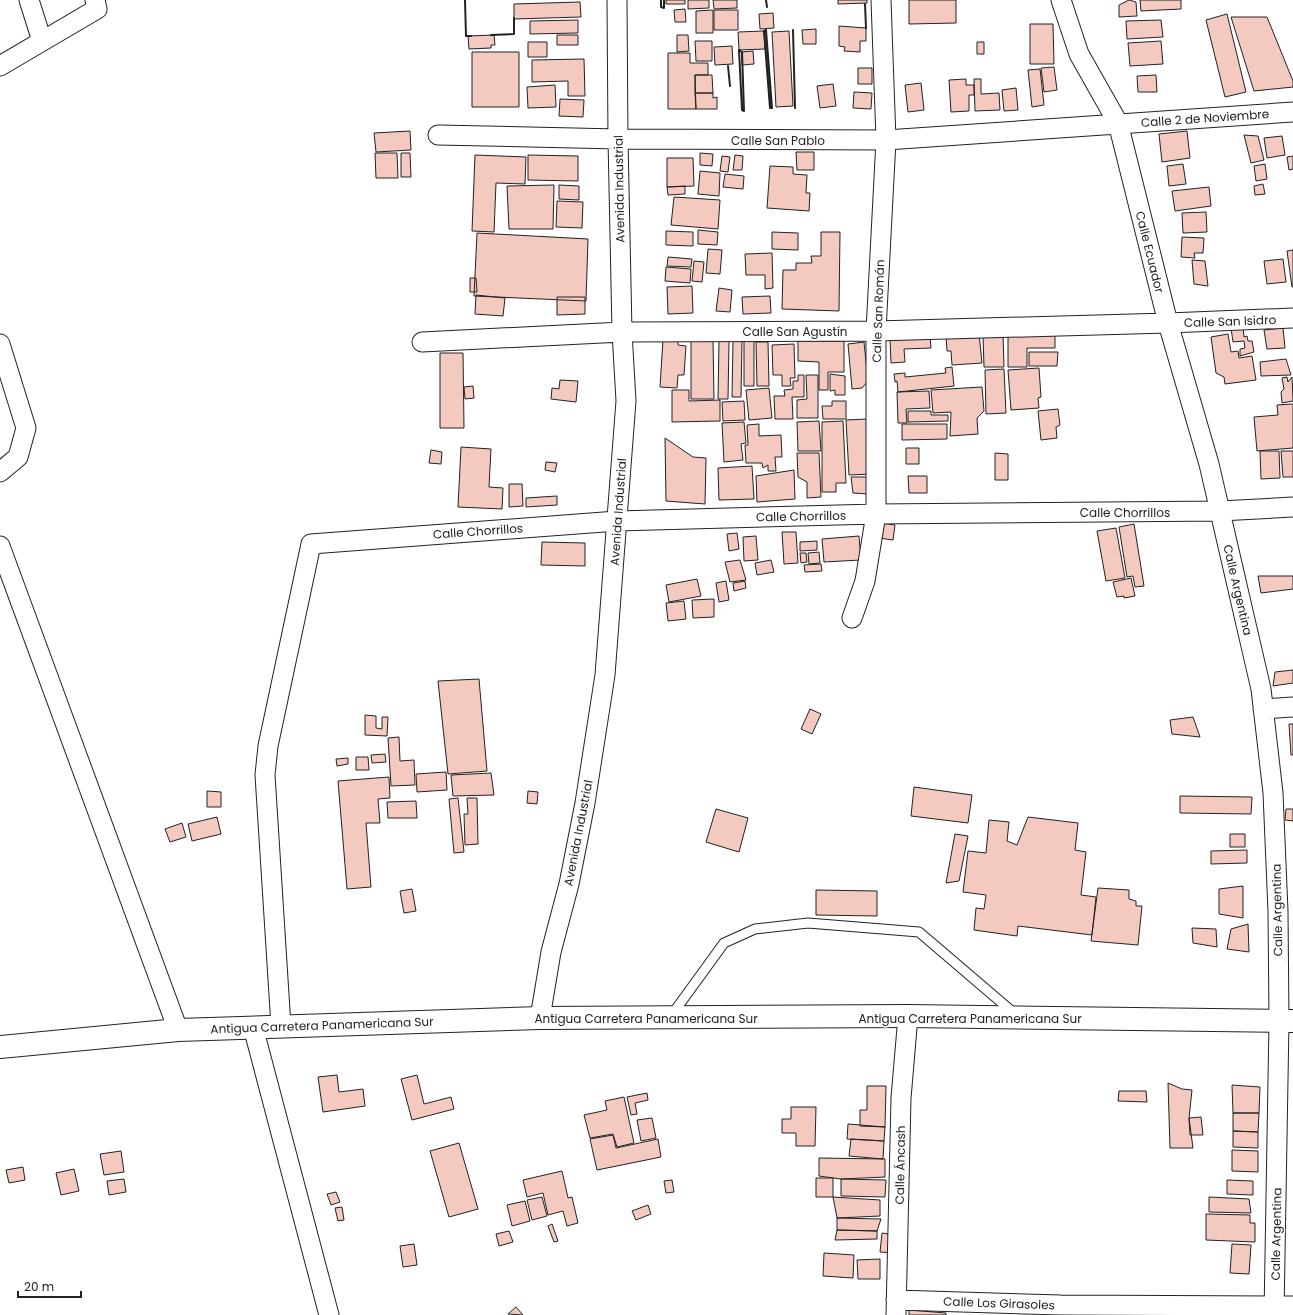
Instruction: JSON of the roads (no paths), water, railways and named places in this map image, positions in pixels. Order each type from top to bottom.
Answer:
[{"type":"highway","name":"Antigua Carretera Panamericana Sur","points":[[0,1047],[178,1030],[540,1018],[908,1016],[1286,1021]]},
{"type":"street","points":[[29,0],[42,41]]},
{"type":"street","points":[[0,66],[97,9],[95,0]]},
{"type":"street","name":"Avenida Industrial","points":[[540,1018],[551,952],[569,884],[585,803],[605,676],[617,521],[626,401],[622,332],[617,0]]},
{"type":"street","name":"Calle San Román","points":[[852,618],[865,581],[876,514],[876,331],[886,140],[881,0]]},
{"type":"street","name":"Calle Ecuador","points":[[1061,0],[1079,54],[1118,124],[1168,324],[1209,464],[1220,511]]},
{"type":"street","name":"Calle 2 de Noviembre","points":[[1118,124],[1293,112]]},
{"type":"street","name":"Calle San Pablo","points":[[438,135],[618,139],[886,140],[1118,124]]},
{"type":"street","name":"Calle San Isidro","points":[[1168,324],[1293,318]]},
{"type":"street","name":"Calle San Agustín","points":[[422,342],[622,332],[876,331],[1168,324]]},
{"type":"street","points":[[0,344],[26,428],[18,457],[0,472]]},
{"type":"street","name":"Calle Chorrillos","points":[[281,1026],[265,775],[268,746],[311,544],[617,521],[876,514],[1220,511],[1293,507]]},
{"type":"street","name":"Calle Argentina","points":[[1220,511],[1259,681],[1273,793],[1278,911],[1286,1021],[1281,1309]]},
{"type":"street","points":[[0,546],[178,1030]]},
{"type":"street","points":[[1263,709],[1293,707]]},
{"type":"street","name":"Calle Áncash","points":[[896,1308],[901,1098],[908,1016]]},
{"type":"street","points":[[253,1027],[329,1315]]},
{"type":"street","name":"Calle Los Girasoles","points":[[896,1308],[1061,1310],[1281,1309]]},
{"type":"lane","points":[[670,1018],[724,943],[755,929],[808,923],[919,932],[1019,1017]]}]
